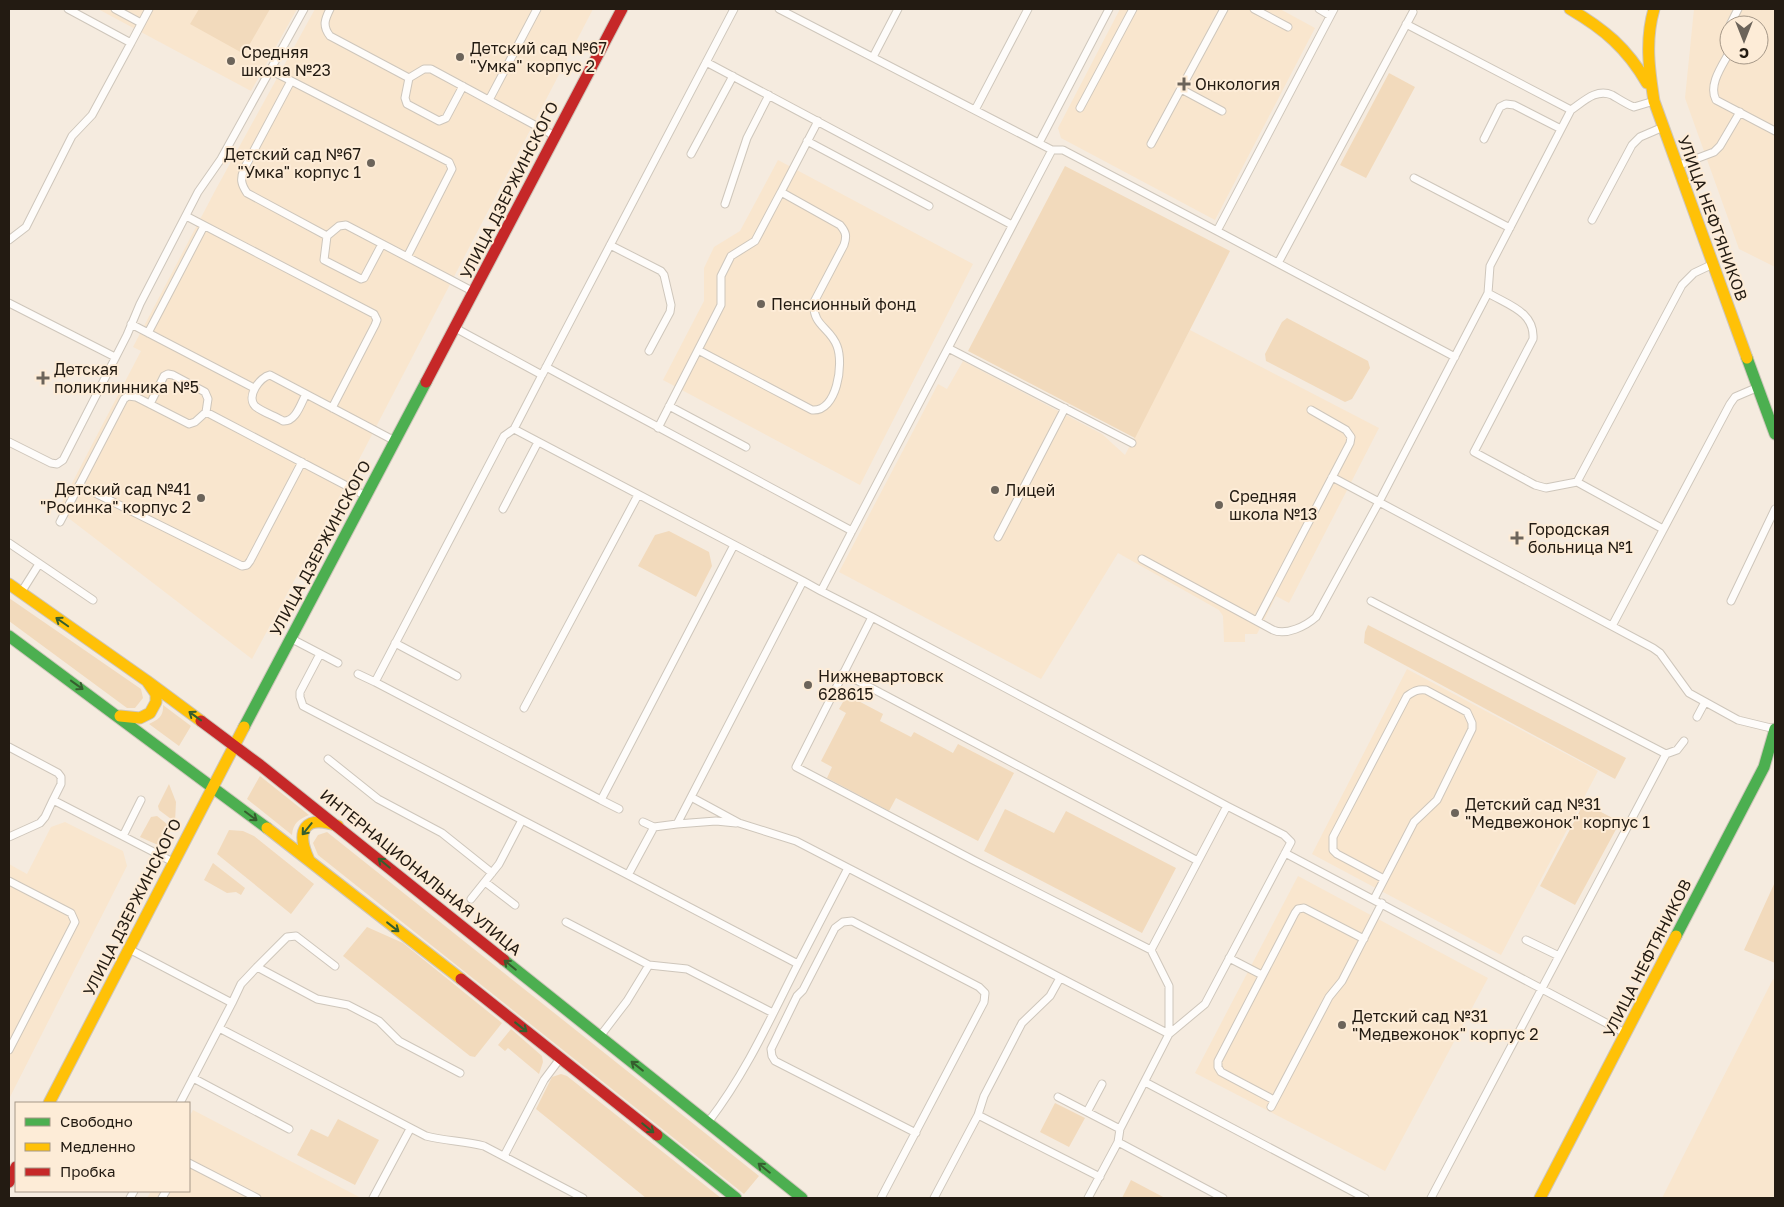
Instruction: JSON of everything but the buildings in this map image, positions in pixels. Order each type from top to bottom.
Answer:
[{"type":"main road","name":"УЛИЦА ДЗЕРЖИНСКОГО","points":[[50,1102],[212,787],[622,9]]},
{"type":"main road","points":[[1570,9],[1615,39],[1638,67],[1654,101]]},
{"type":"main road","name":"УЛИЦА НЕФТЯНИКОВ","points":[[1654,9],[1649,27],[1648,60],[1654,101],[1775,434]]},
{"type":"main road","points":[[1764,404],[1775,412]]},
{"type":"main road","name":"ИНТЕРНАЦИОНАЛЬНАЯ УЛИЦА","points":[[9,584],[234,745],[338,826],[802,1198]]},
{"type":"main road","points":[[9,636],[120,716],[309,860],[736,1198]]},
{"type":"main road","points":[[120,716],[138,719],[150,713],[154,706],[156,694],[146,681]]},
{"type":"main road","name":"УЛИЦА НЕФТЯНИКОВ","points":[[1540,1198],[1627,1034],[1764,767],[1775,729]]},
{"type":"main road","points":[[309,860],[301,838],[309,824],[319,820],[328,821],[338,826]]},
{"type":"main road","points":[[9,1182],[15,1170]]},
{"type":"lane","points":[[68,9],[131,43]]},
{"type":"lane","points":[[115,9],[141,23]]},
{"type":"lane","points":[[9,240],[26,226],[72,136],[92,115],[149,9]]},
{"type":"lane","points":[[9,442],[51,463],[57,464],[62,460],[116,357],[140,304],[198,192],[222,159],[304,9]]},
{"type":"lane","points":[[330,9],[325,19],[325,26],[330,36],[409,78]]},
{"type":"lane","points":[[489,100],[538,9]]},
{"type":"lane","points":[[375,682],[504,436],[514,429],[734,9]]},
{"type":"lane","points":[[779,9],[1052,150],[1062,150],[1454,357]]},
{"type":"lane","points":[[872,57],[898,9]]},
{"type":"lane","points":[[975,110],[1028,9]]},
{"type":"lane","points":[[1039,143],[1109,9]]},
{"type":"lane","points":[[1080,108],[1133,9]]},
{"type":"lane","points":[[1151,144],[1224,9]]},
{"type":"lane","points":[[1254,9],[1288,27]]},
{"type":"lane","points":[[1216,231],[1332,12],[1319,9]]},
{"type":"lane","points":[[1278,263],[1412,12]]},
{"type":"lane","points":[[1406,24],[1571,110]]},
{"type":"lane","points":[[706,62],[1012,225]]},
{"type":"lane","points":[[1723,65],[1713,86],[1713,94],[1716,100],[1775,131]]},
{"type":"lane","points":[[463,86],[446,118],[440,121],[407,104],[405,98],[409,78],[426,68],[463,86],[555,136]]},
{"type":"lane","points":[[270,70],[449,162],[452,170],[406,257]]},
{"type":"lane","points":[[691,154],[733,76]]},
{"type":"lane","points":[[291,81],[244,169],[241,185],[247,193],[327,236]]},
{"type":"lane","points":[[1181,89],[1222,111]]},
{"type":"lane","points":[[1142,559],[1277,632],[1286,632],[1316,617],[1379,502],[1488,294],[1490,266],[1571,110],[1591,96],[1600,93],[1610,94],[1634,106],[1654,101]]},
{"type":"lane","points":[[725,204],[747,138],[769,96]]},
{"type":"lane","points":[[1484,139],[1500,107],[1506,104],[1514,104],[1561,129]]},
{"type":"lane","points":[[1677,166],[1714,152],[1720,146],[1740,112]]},
{"type":"lane","points":[[658,428],[721,304],[721,276],[731,256],[755,241],[818,121]]},
{"type":"lane","points":[[1592,220],[1632,145],[1640,137],[1663,127]]},
{"type":"lane","points":[[807,141],[929,206]]},
{"type":"lane","points":[[821,591],[1052,150]]},
{"type":"lane","points":[[1414,178],[1510,228]]},
{"type":"lane","points":[[698,350],[812,410],[822,409],[827,405],[838,379],[838,350],[832,338],[817,322],[814,315],[814,302],[844,245],[846,239],[845,231],[840,225],[780,192]]},
{"type":"lane","points":[[186,216],[374,314],[376,317],[375,325],[332,408]]},
{"type":"lane","points":[[382,244],[364,278],[358,279],[325,262],[327,236],[339,226],[346,225],[474,292]]},
{"type":"lane","points":[[148,333],[204,226]]},
{"type":"lane","points":[[610,244],[664,275],[671,305],[670,312],[649,351]]},
{"type":"lane","points":[[1577,482],[1682,285],[1694,273],[1712,265]]},
{"type":"lane","points":[[1488,294],[1523,313],[1530,321],[1533,329],[1533,339],[1474,452],[1535,485],[1546,488],[1577,482],[1663,529]]},
{"type":"lane","points":[[9,303],[116,357]]},
{"type":"lane","points":[[132,324],[254,388]]},
{"type":"lane","points":[[455,328],[542,375]]},
{"type":"lane","points":[[948,348],[1132,443]]},
{"type":"lane","points":[[546,367],[852,531]]},
{"type":"lane","points":[[60,522],[124,399],[131,396],[189,424],[195,422],[206,412],[208,399],[205,392],[168,374],[164,376],[150,404]]},
{"type":"lane","points":[[306,394],[293,418],[288,421],[283,421],[256,406],[253,400],[254,388],[264,377],[270,375],[306,394],[395,442]]},
{"type":"lane","points":[[1612,626],[1730,404],[1735,397],[1758,388]]},
{"type":"lane","points":[[669,406],[746,448]]},
{"type":"lane","points":[[998,537],[1065,408]]},
{"type":"lane","points":[[1257,621],[1350,443],[1351,437],[1346,430],[1311,410]]},
{"type":"lane","points":[[206,412],[366,496]]},
{"type":"lane","points":[[514,429],[1284,835],[1291,842],[1205,1004],[1169,1034],[1120,1129],[1118,1142],[1088,1198]]},
{"type":"lane","points":[[503,509],[538,442]]},
{"type":"lane","points":[[79,485],[242,566],[247,565],[250,561],[302,462]]},
{"type":"lane","points":[[1332,477],[1653,648],[1660,653],[1689,693],[1738,720],[1775,729]]},
{"type":"lane","points":[[524,708],[638,495]]},
{"type":"lane","points":[[1731,601],[1775,508]]},
{"type":"lane","points":[[9,543],[93,600]]},
{"type":"lane","points":[[601,800],[734,545]]},
{"type":"lane","points":[[21,593],[39,564]]},
{"type":"lane","points":[[677,824],[803,581]]},
{"type":"lane","points":[[1370,601],[1666,754]]},
{"type":"lane","points":[[872,617],[796,767],[973,860],[1151,950],[1168,986],[1169,1034]]},
{"type":"lane","points":[[291,639],[338,663]]},
{"type":"lane","points":[[395,643],[457,676]]},
{"type":"lane","points":[[320,654],[300,692],[303,706],[798,964]]},
{"type":"lane","points":[[844,673],[1198,861]]},
{"type":"lane","points":[[358,674],[619,809]]},
{"type":"lane","points":[[1374,899],[1414,822],[1437,800],[1472,729],[1472,723],[1467,712],[1426,690],[1419,689],[1407,696],[1333,837],[1333,850],[1337,854],[1384,879]]},
{"type":"lane","points":[[1697,716],[1705,702]]},
{"type":"lane","points":[[1431,1198],[1666,754],[1677,750],[1684,741]]},
{"type":"lane","points":[[9,747],[58,773],[61,777],[61,784],[45,817],[40,822],[9,836]]},
{"type":"lane","points":[[328,759],[378,799],[442,833],[492,873]]},
{"type":"lane","points":[[691,797],[739,823],[796,841],[1169,1034]]},
{"type":"lane","points":[[54,800],[174,862]]},
{"type":"lane","points":[[123,836],[141,800]]},
{"type":"lane","points":[[1151,950],[1227,806]]},
{"type":"lane","points":[[471,899],[499,864],[522,820]]},
{"type":"lane","points":[[643,822],[654,828],[716,821],[739,823]]},
{"type":"lane","points":[[628,875],[654,828]]},
{"type":"lane","points":[[1285,853],[1627,1034]]},
{"type":"lane","points":[[708,1122],[732,1089],[848,868]]},
{"type":"lane","points":[[9,881],[71,913],[74,922],[9,1050]]},
{"type":"lane","points":[[485,882],[515,906]]},
{"type":"lane","points":[[1364,939],[1309,910],[1304,908],[1298,909],[1220,1055],[1218,1067],[1221,1072],[1272,1103],[1329,997],[1342,981],[1364,939],[1382,904]]},
{"type":"lane","points":[[566,922],[649,966],[687,969],[773,1013]]},
{"type":"lane","points":[[881,1198],[916,1133],[984,1002],[985,992],[852,922],[843,922],[835,928],[803,990],[797,996],[771,1049],[772,1056],[775,1061],[916,1133]]},
{"type":"lane","points":[[181,1102],[241,984],[287,937],[296,936],[335,966]]},
{"type":"lane","points":[[1526,940],[1559,956]]},
{"type":"lane","points":[[129,948],[232,1003]]},
{"type":"lane","points":[[1229,958],[1262,975]]},
{"type":"lane","points":[[600,1036],[631,996],[649,966]]},
{"type":"lane","points":[[257,968],[317,999],[348,1005],[356,1009],[379,1021],[398,1042],[460,1073]]},
{"type":"lane","points":[[934,1198],[978,1114],[984,1096],[1022,1022],[1050,996],[1060,978]]},
{"type":"lane","points":[[219,1028],[410,1128],[438,1140],[469,1142],[484,1146],[583,1198]]},
{"type":"lane","points":[[504,1156],[544,1080],[560,1058]]},
{"type":"lane","points":[[193,1078],[289,1128]]},
{"type":"lane","points":[[1145,1082],[1365,1198]]},
{"type":"lane","points":[[1087,1112],[1102,1084]]},
{"type":"lane","points":[[1058,1097],[1120,1129]]},
{"type":"lane","points":[[978,1114],[1100,1177]]},
{"type":"lane","points":[[373,1198],[410,1128]]},
{"type":"lane","points":[[1118,1142],[1223,1198]]},
{"type":"lane","points":[[190,1164],[257,1198]]},
{"type":"shaded area","name":"Средняя школа №23","points":[[98,9],[297,9],[251,91]]},
{"type":"shaded area","points":[[199,9],[270,9],[244,54],[190,24]]},
{"type":"shaded area","points":[[315,9],[593,9],[351,475],[252,659],[58,510],[141,351],[133,347],[216,189]]},
{"type":"shaded area","name":"Онкология","points":[[1120,9],[1280,9],[1315,28],[1215,220],[1061,138],[1058,128]]},
{"type":"shaded area","points":[[1694,9],[1775,9],[1775,267],[1739,249],[1685,98]]},
{"type":"shaded area","points":[[1389,73],[1415,87],[1366,178],[1340,165]]},
{"type":"shaded area","points":[[778,160],[973,264],[860,485],[663,380],[704,301],[704,268],[714,247],[740,231]]},
{"type":"shaded area","points":[[1065,166],[1230,251],[1135,438],[968,351]]},
{"type":"shaded area","points":[[1287,318],[1368,361],[1370,368],[1352,399],[1345,402],[1266,361],[1265,354],[1282,322]]},
{"type":"shaded area","points":[[1190,330],[1379,428],[1289,603],[1276,596],[1257,634],[1245,634],[1245,642],[1224,642],[1223,616],[1219,610],[1118,553],[1041,679],[839,572],[938,384],[947,389],[963,361],[1102,434],[1125,455]]},
{"type":"shaded area","points":[[669,531],[709,552],[712,566],[696,597],[638,566],[655,535]]},
{"type":"shaded area","points":[[9,598],[141,689],[143,698],[135,708],[127,708],[9,621]]},
{"type":"shaded area","points":[[1368,625],[1626,758],[1615,779],[1364,643]]},
{"type":"shaded area","name":"Детский сад №31 \"Медвежонок\" корпус 1","points":[[1407,669],[1598,771],[1501,955],[1312,854]]},
{"type":"shaded area","points":[[847,695],[883,714],[880,721],[911,737],[914,732],[953,753],[958,744],[1014,773],[978,841],[896,798],[889,811],[827,778],[832,767],[821,761],[846,713],[839,709]]},
{"type":"shaded area","points":[[163,705],[191,726],[179,746],[149,724],[160,717]]},
{"type":"shaded area","points":[[260,776],[309,815],[297,822],[292,835],[247,799]]},
{"type":"shaded area","points":[[169,784],[176,802],[175,822],[159,810],[158,806]]},
{"type":"shaded area","points":[[1584,803],[1620,822],[1575,905],[1540,886]]},
{"type":"shaded area","points":[[1005,809],[1054,833],[1066,811],[1176,868],[1142,933],[984,851]]},
{"type":"shaded area","points":[[157,816],[172,828],[164,843],[158,845],[140,837],[151,817]]},
{"type":"shaded area","points":[[65,822],[123,851],[127,866],[9,1099],[9,864],[27,874],[51,827]]},
{"type":"shaded area","points":[[229,830],[243,831],[254,836],[314,884],[291,914],[217,854]]},
{"type":"shaded area","points":[[327,832],[759,1176],[744,1194],[318,855],[313,843],[318,835]]},
{"type":"shaded area","points":[[213,863],[245,888],[241,895],[236,892],[227,893],[204,880]]},
{"type":"shaded area","name":"Детский сад №31 \"Медвежонок\" корпус 2","points":[[1298,876],[1488,978],[1385,1171],[1195,1073]]},
{"type":"shaded area","points":[[1775,882],[1775,963],[1744,950]]},
{"type":"shaded area","points":[[367,927],[403,943],[502,1023],[475,1057],[470,1056],[343,956]]},
{"type":"shaded area","points":[[1773,979],[1775,981],[1775,1198],[1662,1198]]},
{"type":"shaded area","points":[[511,1029],[542,1056],[543,1062],[539,1074],[508,1048],[505,1051],[498,1045]]},
{"type":"shaded area","points":[[561,1074],[567,1076],[721,1198],[646,1198],[536,1109],[552,1077]]},
{"type":"shaded area","points":[[1055,1103],[1085,1118],[1069,1147],[1040,1132]]},
{"type":"shaded area","points":[[193,1110],[361,1198],[147,1198],[150,1192],[190,1192],[190,1115]]},
{"type":"shaded area","points":[[338,1119],[379,1140],[355,1185],[297,1155],[311,1129],[328,1137]]},
{"type":"shaded area","points":[[1131,1180],[1165,1198],[1122,1198]]},
{"type":"traffic: fast","points":[[1747,358],[1775,434]]},
{"type":"traffic: fast","points":[[244,727],[426,382]]},
{"type":"traffic: fast","points":[[9,636],[267,828]]},
{"type":"traffic: fast","points":[[1676,936],[1764,767],[1775,729]]},
{"type":"traffic: fast","points":[[504,960],[802,1198]]},
{"type":"traffic: fast","points":[[657,1135],[736,1198]]},
{"type":"traffic: slow","points":[[1570,9],[1594,24],[1614,40],[1631,59],[1647,83]]},
{"type":"traffic: slow","points":[[1654,9],[1649,43],[1649,66],[1654,101],[1747,358]]},
{"type":"traffic: slow","points":[[9,584],[201,721]]},
{"type":"traffic: slow","points":[[120,716],[140,718],[150,713],[156,702],[156,694],[147,681]]},
{"type":"traffic: slow","points":[[50,1102],[244,727]]},
{"type":"traffic: slow","points":[[309,860],[303,840],[303,833],[306,827],[318,822],[338,826]]},
{"type":"traffic: slow","points":[[267,828],[461,979]]},
{"type":"traffic: slow","points":[[1540,1198],[1676,936]]},
{"type":"traffic: jam","points":[[426,382],[622,9]]},
{"type":"traffic: jam","points":[[201,721],[260,765],[504,960]]},
{"type":"traffic: jam","points":[[461,979],[657,1135]]},
{"type":"traffic: jam","points":[[9,1182],[15,1169]]},
{"type":"place","name":"Детский сад №67 \"Умка\" корпус 2","points":[[460,57]]},
{"type":"place","name":"Средняя школа №23","points":[[231,61]]},
{"type":"place","name":"Онкология","points":[[1184,84]]},
{"type":"place","name":"Детский сад №67 \"Умка\" корпус 1","points":[[371,163]]},
{"type":"place","name":"Пенсионный фонд","points":[[761,304]]},
{"type":"place","name":"Детская поликлинника №5","points":[[43,378]]},
{"type":"place","name":"Лицей","points":[[995,490]]},
{"type":"place","name":"Детский сад №41 \"Росинка\" корпус 2","points":[[201,498]]},
{"type":"place","name":"Средняя школа №13","points":[[1219,505]]},
{"type":"place","name":"Городская больница №1","points":[[1517,538]]},
{"type":"place","name":"Нижневартовск 628615","points":[[808,685]]},
{"type":"place","name":"Детский сад №31 \"Медвежонок\" корпус 1","points":[[1455,813]]},
{"type":"place","name":"Детский сад №31 \"Медвежонок\" корпус 2","points":[[1342,1025]]}]
